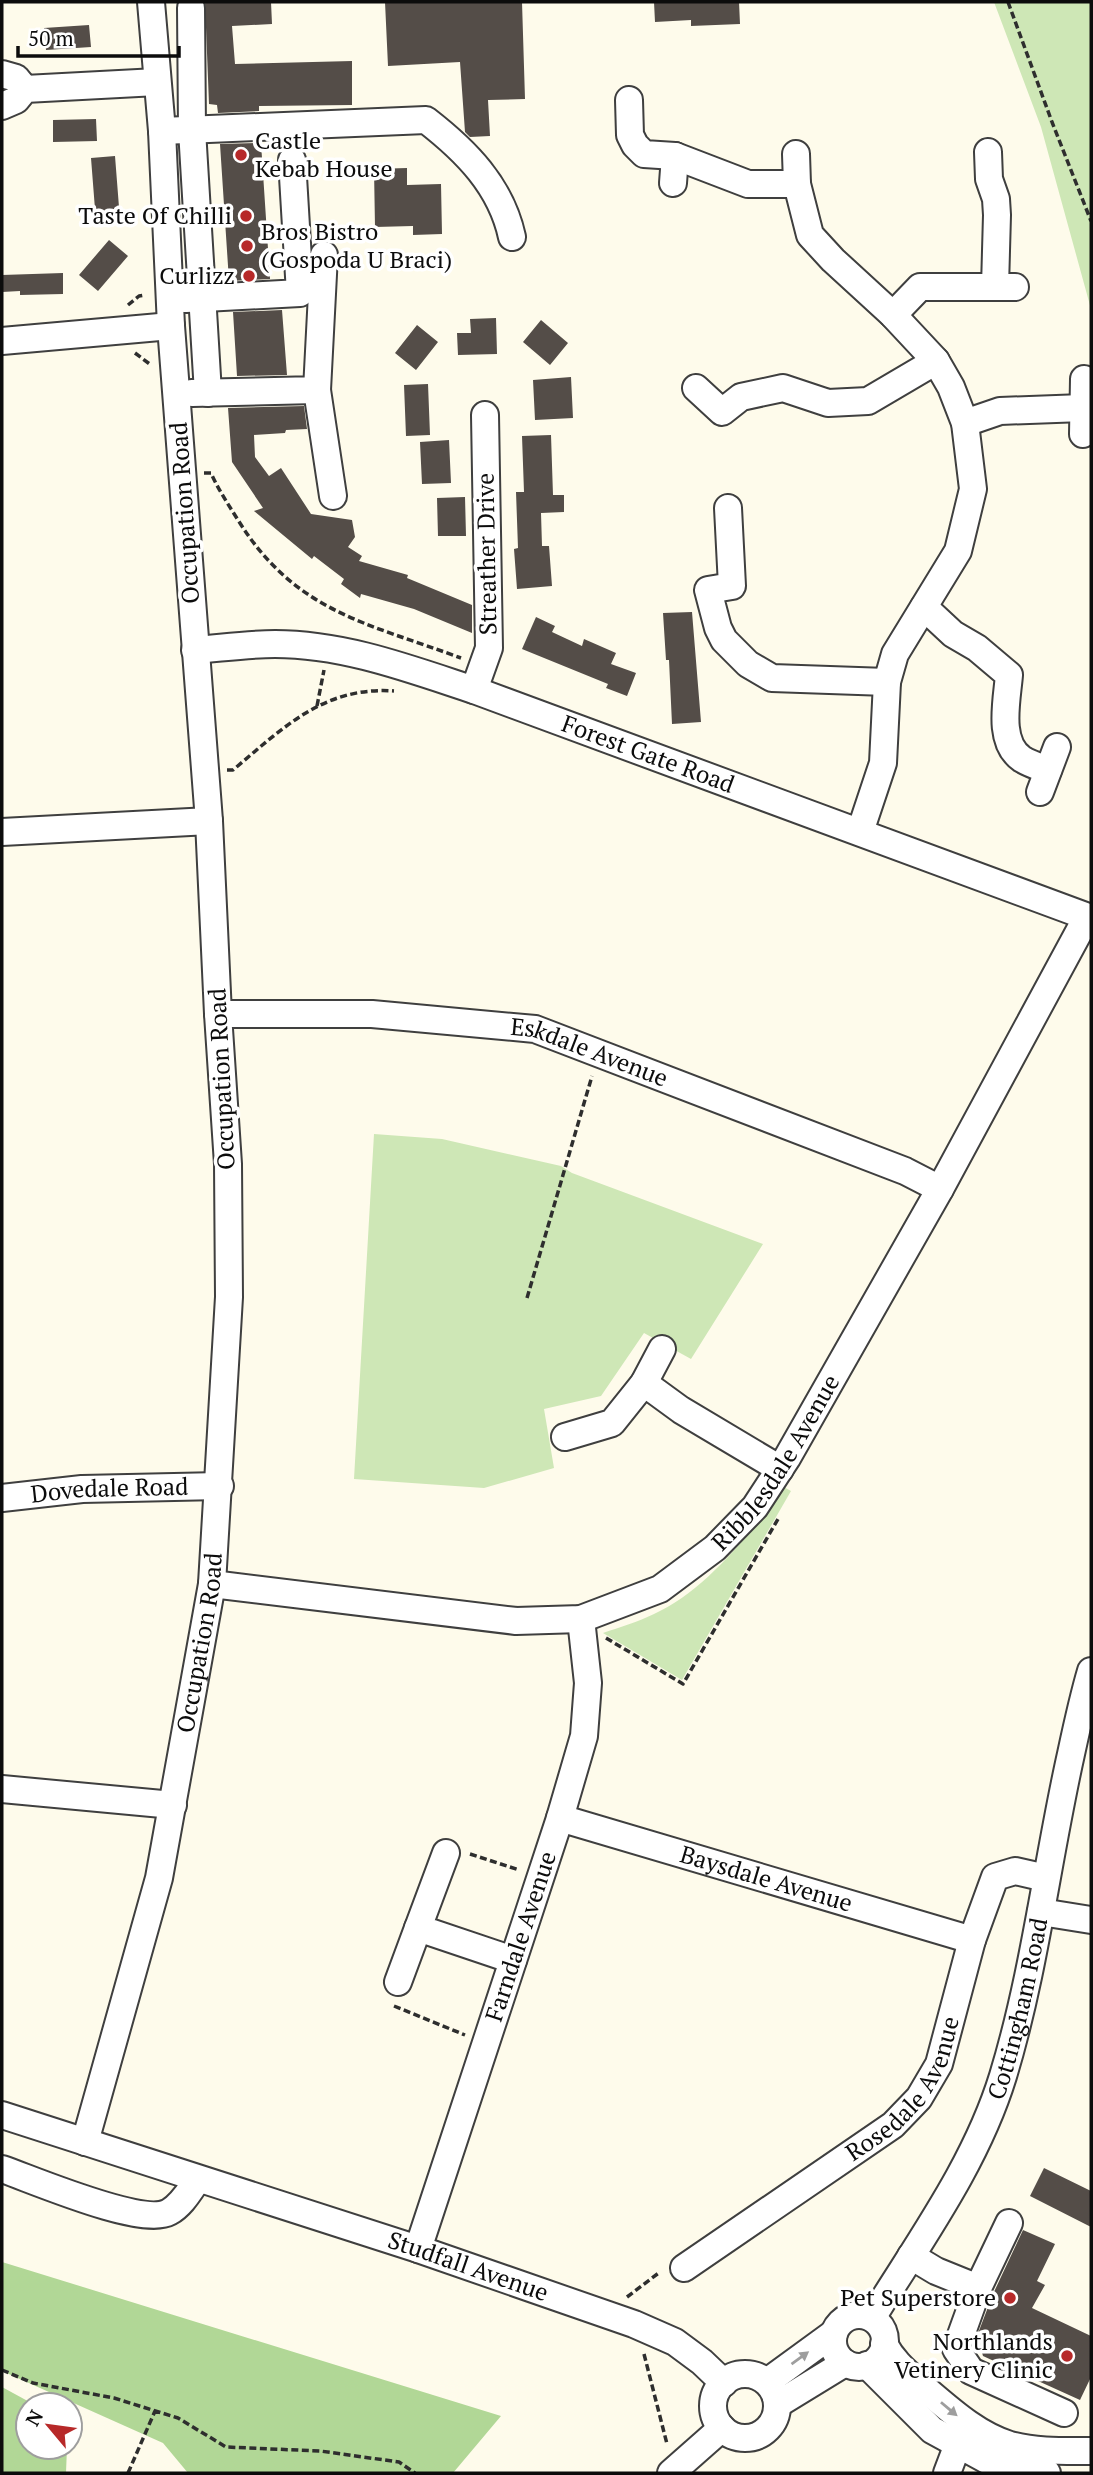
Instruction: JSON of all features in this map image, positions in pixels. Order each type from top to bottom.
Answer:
[{"type":"street","name":"Occupation Road","points":[[85,2142],[159,1878],[212,1584],[220,1486],[229,1297],[228,1164],[209,821],[171,326],[162,131],[151,2]]},
{"type":"street","points":[[191,8],[192,130],[208,393]]},
{"type":"street","points":[[2,74],[16,78],[25,89]]},
{"type":"street","points":[[2,106],[16,100],[25,89],[157,82]]},
{"type":"street","points":[[629,100],[630,135],[644,154],[675,156],[748,184],[797,184]]},
{"type":"street","points":[[162,131],[426,120],[475,163],[507,214],[512,237]]},
{"type":"street","points":[[893,315],[920,287],[1005,287],[996,248],[997,207],[989,179],[988,152]]},
{"type":"street","points":[[796,154],[797,184],[810,235],[832,260],[893,315],[936,361],[951,387],[965,423],[973,489],[958,551],[895,654],[887,682],[883,763],[860,832]]},
{"type":"street","points":[[673,183],[675,156]]},
{"type":"street","points":[[170,300],[300,293],[292,160]]},
{"type":"street","points":[[324,255],[317,390],[332,496]]},
{"type":"street","points":[[2,341],[171,326]]},
{"type":"street","points":[[696,388],[722,412],[741,397],[783,388],[828,403],[868,401],[936,361]]},
{"type":"street","points":[[965,423],[1000,411],[1083,421],[1084,379]]},
{"type":"street","points":[[176,394],[317,390]]},
{"type":"street","name":"Streather Drive","points":[[478,678],[489,648],[485,415]]},
{"type":"street","points":[[729,508],[732,586],[708,590],[724,640],[748,664],[772,678],[887,682]]},
{"type":"street","points":[[924,607],[953,634],[977,648],[1009,675],[1006,718],[1010,744],[1021,759],[1048,770]]},
{"type":"street","name":"Forest Gate Road","points":[[195,650],[276,644],[330,649],[478,678],[860,832],[1089,917]]},
{"type":"street","points":[[2,832],[209,821]]},
{"type":"street","name":"Ribblesdale Avenue","points":[[212,1584],[582,1627],[660,1589],[715,1548],[750,1513],[780,1469],[940,1189],[1089,917]]},
{"type":"street","name":"Eskdale Avenue","points":[[218,1014],[372,1014],[535,1029],[905,1171],[940,1189]]},
{"type":"street","points":[[565,1437],[612,1423],[645,1383],[663,1349]]},
{"type":"street","points":[[645,1383],[681,1410],[780,1469]]},
{"type":"street","name":"Dovedale Road","points":[[2,1498],[82,1489],[220,1486]]},
{"type":"street","name":"Farndale Avenue","points":[[418,2249],[541,1877],[584,1736],[588,1683],[582,1627]]},
{"type":"street","name":"Cottingham Road","points":[[872,2318],[947,2200],[978,2138],[1003,2078],[1089,1684]]},
{"type":"street","points":[[2,1789],[173,1805]]},
{"type":"street","name":"Baysdale Avenue","points":[[560,1818],[972,1940]]},
{"type":"street","points":[[394,1993],[446,1853]]},
{"type":"street","name":"Rosedale Avenue","points":[[684,2268],[892,2125],[919,2098],[939,2064],[972,1940],[995,1877],[1015,1871],[1046,1878]]},
{"type":"street","points":[[1041,1912],[1091,1920]]},
{"type":"street","points":[[418,1928],[513,1960]]},
{"type":"street","name":"Studfall Avenue","points":[[2,2115],[418,2249],[608,2315],[675,2342],[724,2383]]},
{"type":"street","points":[[2,2169],[128,2213],[151,2216],[169,2212],[198,2179]]},
{"type":"street","points":[[1009,2223],[978,2288],[956,2348],[971,2371],[1064,2413]]},
{"type":"street","points":[[911,2256],[936,2271],[978,2288]]},
{"type":"street","points":[[772,2393],[750,2375],[731,2377],[718,2390],[713,2410],[722,2428],[738,2438],[758,2436],[773,2423],[772,2393],[834,2333],[837,2326],[849,2316],[857,2314],[872,2318],[880,2325],[884,2334],[881,2353],[772,2393]]},
{"type":"street","points":[[834,2333],[834,2350],[856,2364],[932,2430],[987,2460],[1047,2473]]},
{"type":"street","points":[[884,2344],[892,2359],[954,2414],[980,2431],[1009,2445],[1049,2451],[1091,2451]]},
{"type":"street","points":[[676,2468],[722,2428]]},
{"type":"street","points":[[947,2473],[958,2444]]},
{"type":"path","points":[[1008,2],[1091,221]]},
{"type":"path","points":[[182,472],[211,473],[251,541],[278,572],[301,591],[334,611],[478,678]]},
{"type":"path","points":[[317,706],[318,692],[330,649]]},
{"type":"path","points":[[204,769],[233,770],[292,720],[341,696],[375,689],[398,691]]},
{"type":"path","points":[[527,1298],[598,1054]]},
{"type":"path","points":[[582,1627],[683,1684],[778,1519]]},
{"type":"path","points":[[446,1853],[470,1853],[541,1877]]},
{"type":"path","points":[[394,1993],[486,2043]]},
{"type":"path","points":[[608,2315],[676,2261],[684,2268]]},
{"type":"path","points":[[651,2332],[643,2356],[668,2449],[676,2468]]},
{"type":"path","points":[[2,2370],[33,2383],[114,2398],[178,2418],[226,2447],[320,2451],[399,2462],[415,2473]]},
{"type":"path","points":[[128,2473],[155,2411]]},
{"type":"green space","points":[[994,2],[1091,2],[1091,309],[1041,127]]},
{"type":"green space","points":[[374,1134],[442,1139],[561,1166],[572,1173],[763,1244],[691,1359],[644,1333],[601,1396],[544,1409],[554,1468],[484,1488],[354,1479]]},
{"type":"green space","points":[[782,1486],[791,1491],[682,1680],[603,1633],[654,1614],[691,1591],[742,1541]]},
{"type":"green space","points":[[2,2262],[501,2416],[453,2473],[188,2473],[163,2443],[84,2408],[84,2391],[47,2391],[2,2371]]},
{"type":"green space","points":[[2,2387],[14,2394],[14,2461],[66,2461],[66,2473],[2,2473]]},
{"type":"building","points":[[205,2],[271,2],[272,24],[232,26],[235,64],[352,61],[352,105],[259,106],[259,111],[218,113],[217,105],[209,104]]},
{"type":"building","points":[[385,2],[522,2],[525,99],[488,100],[490,136],[470,137],[465,132],[460,62],[388,66]]},
{"type":"building","points":[[654,2],[739,2],[740,24],[691,26],[691,20],[655,22]]},
{"type":"building","points":[[89,25],[91,47],[46,50],[44,28]]},
{"type":"building","points":[[96,119],[97,141],[53,142],[53,120]]},
{"type":"building","points":[[261,143],[270,279],[229,281],[220,144]]},
{"type":"building","points":[[115,156],[120,220],[96,222],[91,158]]},
{"type":"building","points":[[407,168],[407,185],[441,184],[442,234],[413,235],[413,226],[375,227],[374,169]]},
{"type":"building","points":[[109,240],[128,256],[98,291],[79,275]]},
{"type":"building","points":[[63,273],[63,294],[20,295],[20,291],[2,292],[2,275]]},
{"type":"building","points":[[282,310],[287,375],[237,376],[233,312]]},
{"type":"building","points":[[496,318],[497,354],[458,355],[457,333],[471,333],[470,319]]},
{"type":"building","points":[[541,320],[568,343],[550,365],[523,342]]},
{"type":"building","points":[[417,325],[438,342],[416,370],[395,353]]},
{"type":"building","points":[[571,377],[573,418],[535,420],[533,380]]},
{"type":"building","points":[[428,384],[430,435],[406,436],[404,385]]},
{"type":"building","points":[[304,406],[307,429],[254,435],[255,457],[269,476],[281,468],[311,514],[352,520],[355,537],[348,547],[362,556],[359,561],[408,575],[407,578],[472,605],[472,633],[414,609],[361,594],[360,598],[341,584],[344,579],[314,556],[312,559],[254,511],[263,508],[232,462],[228,408]]},
{"type":"building","points":[[551,435],[553,495],[564,495],[564,512],[541,513],[542,546],[549,546],[552,586],[517,589],[514,549],[518,548],[516,492],[524,492],[522,436]]},
{"type":"building","points":[[449,440],[451,483],[422,484],[420,442]]},
{"type":"building","points":[[465,497],[466,536],[438,536],[437,498]]},
{"type":"building","points":[[692,612],[701,722],[672,724],[669,660],[666,660],[663,613]]},
{"type":"building","points":[[536,617],[555,626],[552,632],[582,646],[584,639],[616,653],[611,664],[636,673],[627,696],[606,688],[608,684],[522,649]]},
{"type":"building","points":[[1044,2168],[1091,2191],[1091,2227],[1030,2196]]},
{"type":"building","points":[[1023,2230],[1055,2244],[1037,2281],[1045,2285],[1032,2308],[1091,2336],[1091,2377],[1080,2400],[983,2356],[977,2336]]},
{"type":"place","name":"Castle Kebab House","points":[[241,155]]},
{"type":"place","name":"Taste Of Chilli","points":[[246,216]]},
{"type":"place","name":"Bros Bistro (Gospoda U Braci)","points":[[247,246]]},
{"type":"place","name":"Curlizz","points":[[249,276]]},
{"type":"place","name":"Pet Superstore","points":[[1010,2298]]},
{"type":"place","name":"Northlands Vetinery Clinic","points":[[1067,2356]]}]
